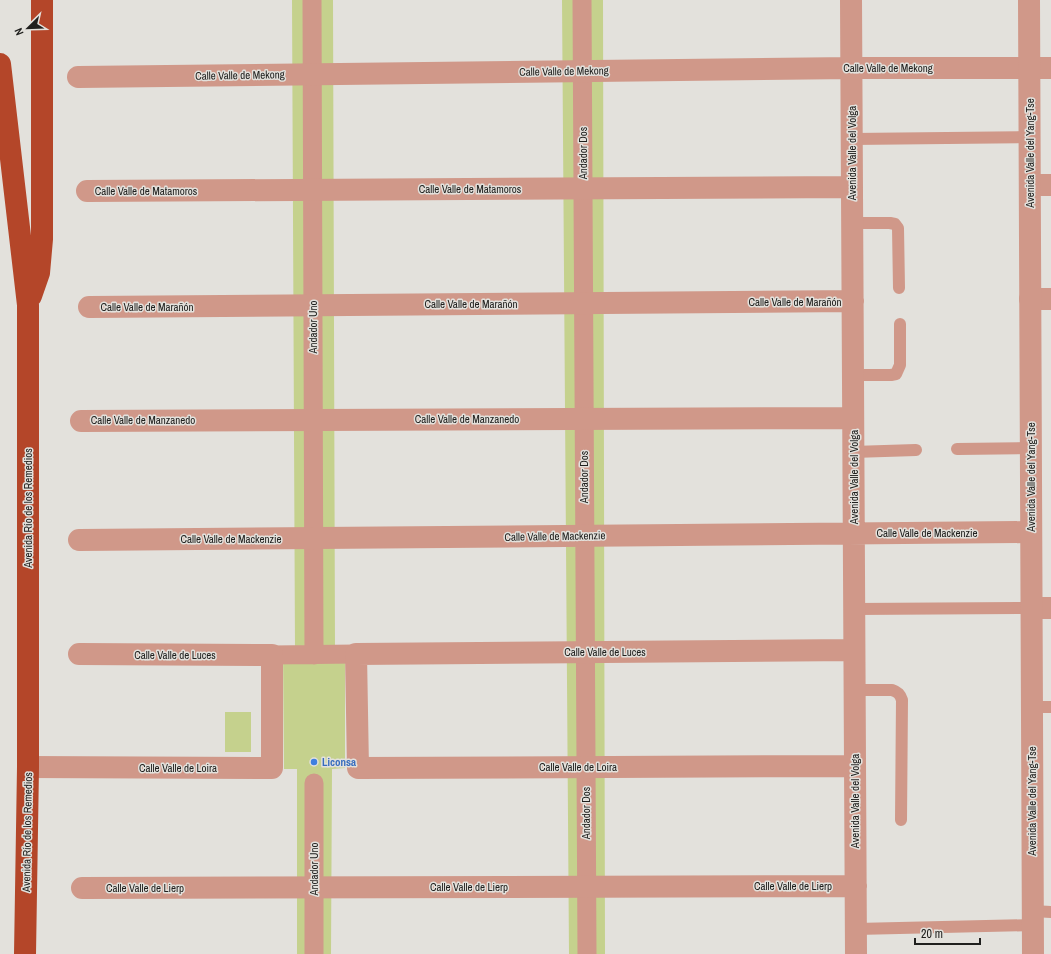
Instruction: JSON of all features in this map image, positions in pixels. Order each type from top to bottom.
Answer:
[{"type":"highway","points":[[28,305],[39,273],[42,239],[42,0]]},
{"type":"highway","name":"Avenida Río de los Remedios","points":[[0,64],[28,305],[28,768],[25,954]]},
{"type":"street","name":"Andador Uno","points":[[312,0],[314,655]]},
{"type":"street","name":"Andador Dos","points":[[582,0],[587,954]]},
{"type":"street","name":"Avenida Valle del Volga","points":[[851,0],[856,954]]},
{"type":"street","name":"Avenida Valle del Yang-Tse","points":[[1029,0],[1030,137],[1040,185],[1041,299],[1031,448],[1031,532],[1041,608],[1039,916],[1033,954]]},
{"type":"street","name":"Calle Valle de Mekong","points":[[78,77],[852,68],[1051,68]]},
{"type":"street","name":"Calle Valle de Matamoros","points":[[87,191],[852,187]]},
{"type":"street","name":"Calle Valle de Marañón","points":[[89,307],[853,301]]},
{"type":"street","name":"Calle Valle de Manzanedo","points":[[81,421],[854,418]]},
{"type":"street","name":"Calle Valle de Mackenzie","points":[[79,540],[1031,532]]},
{"type":"street","name":"Calle Valle de Luces","points":[[79,654],[314,655],[854,650]]},
{"type":"street","name":"Calle Valle de Loira","points":[[356,654],[358,768],[855,766]]},
{"type":"street","name":"Calle Valle de Loira","points":[[28,768],[272,768],[272,655]]},
{"type":"street","name":"Andador Uno","points":[[314,783],[314,954]]},
{"type":"street","name":"Calle Valle de Lierp","points":[[82,888],[856,886]]},
{"type":"lane","points":[[852,139],[1030,137]]},
{"type":"lane","points":[[852,223],[890,223],[895,224],[898,228],[899,288]]},
{"type":"lane","points":[[853,375],[896,374],[900,365],[900,324]]},
{"type":"lane","points":[[957,449],[1031,448]]},
{"type":"lane","points":[[854,452],[916,450]]},
{"type":"lane","points":[[854,609],[1041,608]]},
{"type":"lane","points":[[855,690],[892,690],[901,695],[901,820]]},
{"type":"lane","points":[[856,929],[1039,916]]},
{"type":"green space","points":[[292,0],[333,0],[335,650],[345,650],[345,768],[332,769],[331,954],[297,954],[297,769],[284,769],[283,650],[295,650]]},
{"type":"green space","points":[[562,0],[603,0],[605,954],[569,954]]},
{"type":"green space","points":[[225,712],[251,712],[251,752],[225,752]]},
{"type":"place","name":"Liconsa","points":[[314,762]]}]
